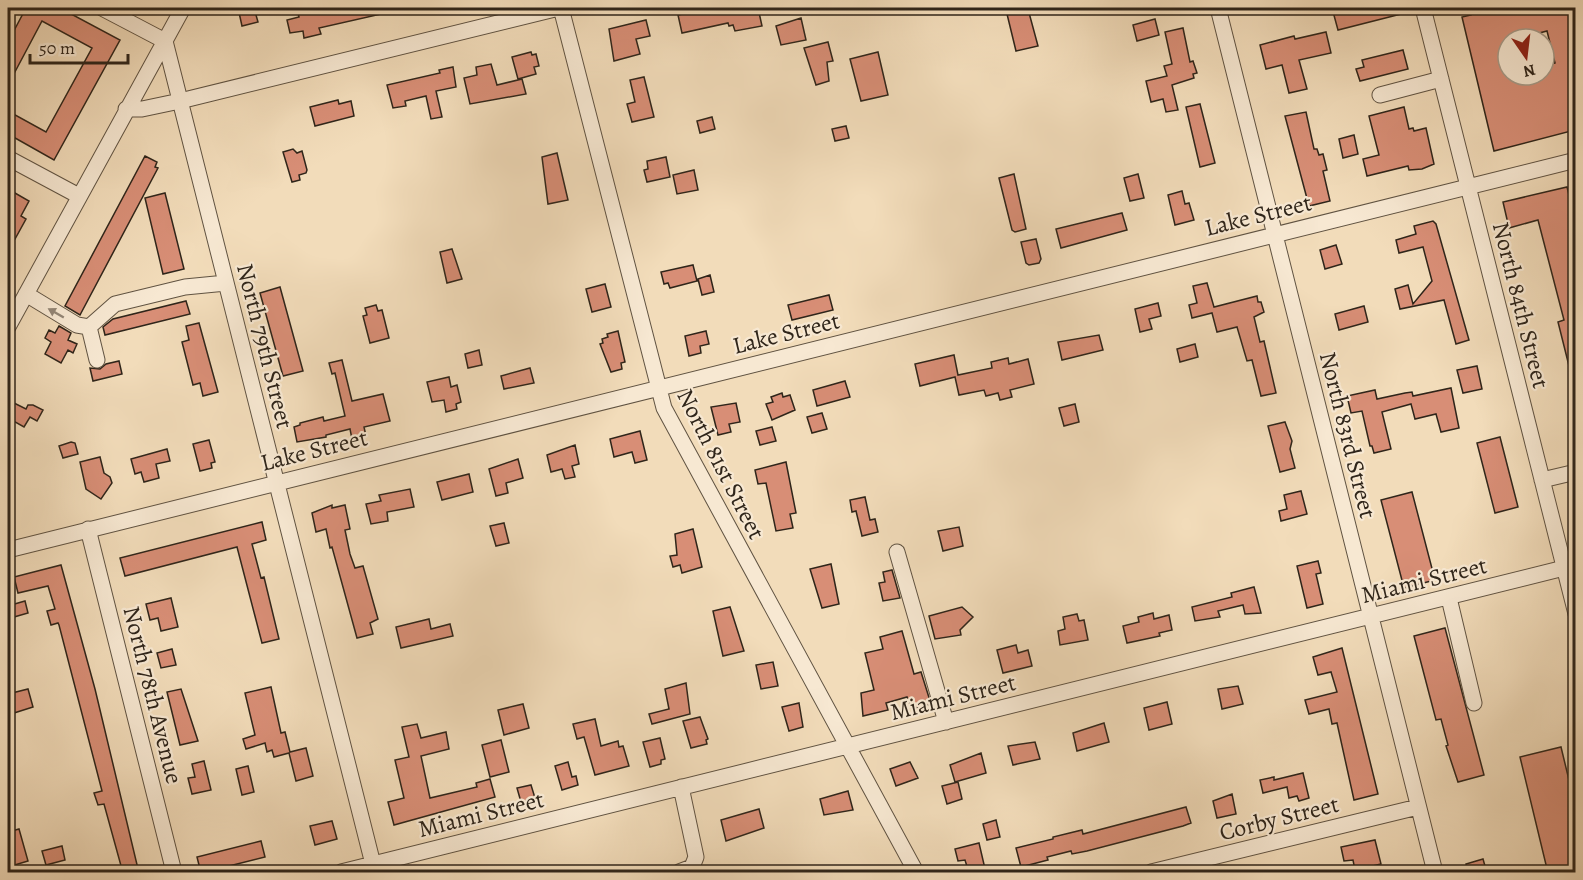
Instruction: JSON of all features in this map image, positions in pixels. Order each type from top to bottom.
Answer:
[{"type":"street","points":[[102,8],[165,41]]},
{"type":"street","points":[[8,327],[183,8]]},
{"type":"street","points":[[126,109],[180,101],[560,8]]},
{"type":"street","name":"North 81st Street","points":[[560,8],[664,408],[916,873]]},
{"type":"street","name":"North 83rd Street","points":[[1218,8],[1435,873]]},
{"type":"street","name":"North 84th Street","points":[[1423,8],[1542,480],[1570,566],[1575,614]]},
{"type":"street","name":"North 79th Street","points":[[165,41],[374,868]]},
{"type":"street","points":[[1380,95],[1441,79]]},
{"type":"street","points":[[8,158],[79,196]]},
{"type":"street","name":"Lake Street","points":[[8,550],[1575,160]]},
{"type":"street","points":[[89,327],[115,304],[185,286],[226,283]]},
{"type":"street","points":[[26,294],[76,325],[89,327]]},
{"type":"street","points":[[89,327],[98,360]]},
{"type":"street","points":[[1542,480],[1575,472]]},
{"type":"street","name":"North 78th Avenue","points":[[88,529],[174,873]]},
{"type":"street","points":[[897,552],[946,722]]},
{"type":"street","name":"Miami Street","points":[[341,873],[374,868],[681,787],[1449,598],[1570,566]]},
{"type":"street","points":[[1449,598],[1474,703]]},
{"type":"street","points":[[680,873],[692,867],[696,857],[681,787]]},
{"type":"street","name":"Corby Street","points":[[1151,873],[1418,807]]},
{"type":"building","points":[[26,8],[60,8],[120,40],[54,160],[8,134],[8,111],[46,132],[92,48],[42,21],[8,85],[8,42]]},
{"type":"building","points":[[238,8],[254,8],[258,22],[242,26]]},
{"type":"building","points":[[338,8],[389,8],[390,12],[319,28],[321,34],[304,38],[303,31],[290,33],[287,20],[299,17],[298,13],[315,9],[316,13]]},
{"type":"building","points":[[712,8],[740,8],[741,12],[758,8],[762,26],[735,31],[733,25],[729,26],[728,23],[682,33],[678,15]]},
{"type":"building","points":[[1332,8],[1412,8],[1413,11],[1338,30]]},
{"type":"building","points":[[1469,8],[1575,8],[1575,130],[1494,151],[1462,17],[1471,15]]},
{"type":"building","points":[[1028,9],[1038,46],[1016,51],[1007,14]]},
{"type":"building","points":[[801,18],[806,40],[781,45],[776,26]]},
{"type":"building","points":[[1155,19],[1159,35],[1137,41],[1133,25]]},
{"type":"building","points":[[646,20],[650,36],[636,39],[640,54],[614,61],[609,29]]},
{"type":"building","points":[[1183,28],[1190,62],[1193,61],[1197,73],[1193,74],[1194,78],[1172,85],[1178,110],[1166,112],[1163,99],[1151,102],[1146,81],[1167,76],[1164,66],[1172,64],[1165,32]]},
{"type":"building","points":[[1326,32],[1331,53],[1299,60],[1307,89],[1289,93],[1282,65],[1266,69],[1260,45],[1294,36],[1295,39]]},
{"type":"building","points":[[828,42],[833,61],[827,62],[829,81],[816,85],[804,48]]},
{"type":"building","points":[[1403,50],[1408,69],[1360,81],[1356,69],[1364,67],[1362,60]]},
{"type":"building","points":[[531,52],[532,55],[536,54],[539,66],[534,67],[536,74],[518,79],[512,57]]},
{"type":"building","points":[[878,52],[888,95],[861,101],[850,59]]},
{"type":"building","points":[[491,64],[497,85],[522,79],[526,94],[470,104],[464,78],[477,75],[476,67]]},
{"type":"building","points":[[453,67],[456,87],[436,91],[442,117],[431,119],[426,96],[405,101],[406,106],[393,108],[387,85],[440,73],[439,70]]},
{"type":"building","points":[[644,77],[654,117],[632,122],[627,104],[635,102],[630,80]]},
{"type":"building","points":[[338,100],[339,104],[351,101],[354,116],[315,126],[310,107]]},
{"type":"building","points":[[1200,104],[1215,163],[1200,167],[1186,107]]},
{"type":"building","points":[[1404,107],[1409,129],[1413,128],[1414,131],[1426,128],[1434,164],[1422,169],[1409,170],[1408,166],[1367,176],[1363,159],[1379,155],[1369,116]]},
{"type":"building","points":[[1306,112],[1314,149],[1317,149],[1319,155],[1323,154],[1327,170],[1323,171],[1330,201],[1309,206],[1285,116]]},
{"type":"building","points":[[712,117],[715,129],[700,133],[697,121]]},
{"type":"building","points":[[846,126],[849,138],[835,141],[832,129]]},
{"type":"building","points":[[1354,135],[1358,154],[1343,158],[1339,139]]},
{"type":"building","points":[[293,149],[297,153],[302,151],[307,170],[306,173],[299,175],[300,180],[292,182],[283,152]]},
{"type":"building","points":[[557,153],[568,200],[548,204],[542,157]]},
{"type":"building","points":[[145,156],[157,162],[155,167],[158,168],[80,315],[65,306]]},
{"type":"building","points":[[666,157],[670,177],[647,182],[644,170],[648,169],[647,161]]},
{"type":"building","points":[[694,170],[698,190],[677,194],[673,175]]},
{"type":"building","points":[[1014,174],[1026,229],[1015,232],[1012,230],[999,178]]},
{"type":"building","points":[[1138,174],[1144,198],[1130,201],[1124,178]]},
{"type":"building","points":[[1567,187],[1575,219],[1575,377],[1572,378],[1558,322],[1564,320],[1538,220],[1509,228],[1503,202]]},
{"type":"building","points":[[8,189],[29,201],[21,216],[26,219],[15,239],[8,235]]},
{"type":"building","points":[[1182,191],[1185,204],[1189,203],[1194,220],[1175,225],[1168,195]]},
{"type":"building","points":[[165,193],[184,269],[163,274],[145,198]]},
{"type":"building","points":[[1122,213],[1127,230],[1061,248],[1056,229]]},
{"type":"building","points":[[1433,221],[1436,224],[1469,340],[1456,344],[1444,300],[1400,309],[1395,289],[1408,285],[1413,304],[1432,281],[1423,247],[1399,253],[1396,240],[1416,234],[1414,226]]},
{"type":"building","points":[[1036,239],[1041,259],[1039,263],[1029,265],[1026,263],[1021,242]]},
{"type":"building","points":[[1336,245],[1342,264],[1325,269],[1320,250]]},
{"type":"building","points":[[452,249],[462,279],[447,283],[440,252]]},
{"type":"building","points":[[693,265],[697,281],[670,288],[668,283],[664,284],[661,272]]},
{"type":"building","points":[[710,275],[714,292],[702,295],[698,279]]},
{"type":"building","points":[[1207,283],[1214,307],[1257,296],[1258,302],[1261,302],[1264,312],[1254,317],[1260,342],[1264,341],[1276,393],[1261,396],[1252,360],[1247,361],[1237,327],[1217,332],[1212,313],[1192,318],[1189,305],[1197,303],[1193,286]]},
{"type":"building","points":[[605,284],[611,307],[592,312],[586,289]]},
{"type":"building","points":[[280,287],[303,371],[283,376],[260,293]]},
{"type":"building","points":[[829,295],[833,310],[792,320],[788,305]]},
{"type":"building","points":[[186,301],[190,314],[105,335],[103,327],[113,319]]},
{"type":"building","points":[[1158,303],[1161,316],[1149,319],[1152,329],[1140,332],[1135,309]]},
{"type":"building","points":[[376,305],[378,311],[382,310],[389,338],[370,343],[363,316],[367,315],[365,308]]},
{"type":"building","points":[[1364,306],[1368,322],[1339,330],[1335,314]]},
{"type":"building","points":[[199,323],[218,392],[203,396],[200,383],[193,385],[182,342],[189,340],[186,326]]},
{"type":"building","points":[[59,326],[71,333],[68,340],[77,344],[73,353],[68,350],[61,363],[45,354],[51,342],[45,338],[49,330],[55,333]]},
{"type":"building","points":[[618,331],[625,362],[621,363],[622,369],[611,372],[600,344],[603,343],[602,339],[608,337],[607,334]]},
{"type":"building","points":[[706,331],[709,344],[700,346],[701,353],[689,356],[685,336]]},
{"type":"building","points":[[1099,335],[1103,350],[1062,360],[1058,342]]},
{"type":"building","points":[[1195,344],[1198,357],[1180,362],[1177,349]]},
{"type":"building","points":[[479,350],[482,365],[468,368],[465,354]]},
{"type":"building","points":[[954,355],[958,375],[992,368],[991,362],[1008,358],[1009,364],[1028,359],[1034,384],[1010,390],[1012,397],[1000,400],[998,393],[986,396],[984,390],[959,395],[955,377],[920,386],[915,364]]},
{"type":"building","points":[[342,360],[352,401],[383,394],[390,421],[364,427],[366,436],[352,439],[350,429],[326,435],[326,437],[297,442],[294,427],[300,423],[323,417],[324,421],[345,416],[335,373],[332,374],[329,363]]},
{"type":"building","points":[[119,361],[122,374],[93,381],[90,368],[100,369],[106,364]]},
{"type":"building","points":[[1477,366],[1482,389],[1463,393],[1457,370]]},
{"type":"building","points":[[530,368],[534,383],[504,389],[501,376]]},
{"type":"building","points":[[449,377],[451,387],[457,385],[461,402],[456,404],[457,409],[446,412],[444,400],[432,402],[427,382]]},
{"type":"building","points":[[845,381],[850,397],[817,406],[813,390]]},
{"type":"building","points":[[1451,388],[1459,428],[1441,432],[1436,414],[1415,419],[1411,404],[1382,412],[1391,449],[1374,453],[1370,446],[1362,411],[1351,413],[1347,396],[1375,390],[1377,399],[1412,392],[1413,396]]},
{"type":"building","points":[[782,393],[783,397],[790,395],[795,410],[772,420],[766,404],[773,402],[771,397]]},
{"type":"building","points":[[12,402],[26,409],[28,405],[33,405],[43,410],[37,421],[30,417],[24,427],[8,418]]},
{"type":"building","points":[[736,403],[740,422],[729,424],[731,432],[718,435],[711,407]]},
{"type":"building","points":[[1075,404],[1079,422],[1064,426],[1059,408]]},
{"type":"building","points":[[822,413],[827,429],[812,433],[807,417]]},
{"type":"building","points":[[1285,422],[1292,441],[1290,449],[1295,468],[1280,472],[1268,426]]},
{"type":"building","points":[[772,427],[776,441],[760,445],[756,431]]},
{"type":"building","points":[[640,431],[647,460],[635,463],[632,452],[614,457],[610,439]]},
{"type":"building","points":[[1500,437],[1518,507],[1495,513],[1477,443]]},
{"type":"building","points":[[209,440],[215,462],[211,463],[212,468],[200,471],[193,444]]},
{"type":"building","points":[[75,443],[78,454],[63,458],[59,446]]},
{"type":"building","points":[[575,445],[579,464],[572,466],[575,477],[565,479],[562,469],[551,472],[547,455]]},
{"type":"building","points":[[167,449],[170,461],[156,464],[159,478],[144,482],[141,472],[135,474],[131,459]]},
{"type":"building","points":[[100,457],[104,473],[110,477],[112,483],[101,499],[86,489],[80,462]]},
{"type":"building","points":[[518,459],[523,478],[506,483],[508,493],[496,496],[489,469]]},
{"type":"building","points":[[786,462],[796,513],[790,514],[793,528],[776,531],[766,483],[758,484],[755,470]]},
{"type":"building","points":[[469,474],[473,492],[442,500],[437,482]]},
{"type":"building","points":[[410,489],[414,507],[387,512],[388,521],[371,524],[366,504],[381,501],[379,495]]},
{"type":"building","points":[[1301,491],[1307,514],[1281,521],[1279,511],[1287,509],[1284,495]]},
{"type":"building","points":[[1412,492],[1435,580],[1404,588],[1381,500]]},
{"type":"building","points":[[865,497],[870,520],[875,519],[878,532],[862,536],[856,511],[852,512],[850,500]]},
{"type":"building","points":[[332,505],[332,508],[345,505],[350,529],[345,530],[350,554],[355,568],[363,566],[378,619],[370,623],[373,634],[357,638],[326,529],[316,532],[312,513]]},
{"type":"building","points":[[262,522],[266,540],[252,544],[261,578],[264,577],[279,639],[262,643],[237,547],[125,576],[120,558]]},
{"type":"building","points":[[504,523],[509,543],[496,546],[490,526]]},
{"type":"building","points":[[959,527],[963,546],[943,551],[938,531]]},
{"type":"building","points":[[693,529],[702,567],[682,573],[680,565],[673,567],[670,556],[677,555],[675,534]]},
{"type":"building","points":[[1318,561],[1321,573],[1316,574],[1323,604],[1307,608],[1297,566]]},
{"type":"building","points":[[831,564],[839,604],[822,608],[810,569]]},
{"type":"building","points":[[61,565],[95,689],[139,873],[123,873],[104,804],[98,805],[94,793],[102,791],[59,625],[58,623],[51,625],[47,611],[55,609],[48,586],[18,593],[14,577]]},
{"type":"building","points":[[892,570],[900,598],[883,601],[879,583],[885,582],[883,572]]},
{"type":"building","points":[[1254,587],[1261,613],[1245,614],[1243,605],[1218,611],[1220,617],[1195,621],[1192,607],[1232,597],[1231,593]]},
{"type":"building","points":[[171,598],[178,627],[161,631],[158,618],[150,620],[146,604]]},
{"type":"building","points":[[25,601],[28,613],[14,617],[11,605]]},
{"type":"building","points":[[730,607],[744,651],[723,656],[713,611]]},
{"type":"building","points":[[962,607],[973,617],[960,630],[961,635],[935,639],[929,616]]},
{"type":"building","points":[[1153,613],[1154,619],[1169,615],[1172,630],[1159,633],[1160,636],[1127,643],[1123,626],[1139,622],[1138,617]]},
{"type":"building","points":[[1077,614],[1079,621],[1084,620],[1088,640],[1060,645],[1058,631],[1065,629],[1063,617]]},
{"type":"building","points":[[429,619],[431,629],[450,624],[453,636],[401,648],[396,627]]},
{"type":"building","points":[[1445,628],[1484,775],[1458,782],[1446,746],[1448,745],[1441,719],[1436,720],[1414,636]]},
{"type":"building","points":[[902,631],[914,674],[921,672],[931,704],[912,709],[907,697],[886,703],[888,710],[863,716],[861,693],[874,690],[865,653],[883,649],[880,637]]},
{"type":"building","points":[[1016,645],[1018,653],[1028,650],[1032,666],[1003,673],[997,650]]},
{"type":"building","points":[[1342,648],[1378,794],[1354,800],[1337,723],[1332,724],[1329,709],[1309,714],[1305,700],[1337,692],[1331,672],[1318,675],[1313,657]]},
{"type":"building","points":[[172,649],[176,665],[161,668],[157,653]]},
{"type":"building","points":[[773,662],[778,686],[761,689],[756,665]]},
{"type":"building","points":[[686,683],[690,714],[652,724],[649,714],[669,709],[665,689]]},
{"type":"building","points":[[1238,686],[1243,704],[1222,709],[1218,689]]},
{"type":"building","points":[[271,687],[281,733],[285,732],[290,752],[306,748],[313,776],[296,781],[289,753],[274,757],[272,750],[267,752],[265,743],[246,749],[243,739],[255,735],[245,693]]},
{"type":"building","points":[[28,689],[33,707],[14,713],[8,694]]},
{"type":"building","points":[[181,689],[198,741],[180,745],[167,692]]},
{"type":"building","points":[[1167,702],[1172,724],[1149,730],[1144,708]]},
{"type":"building","points":[[799,703],[803,727],[789,731],[782,707]]},
{"type":"building","points":[[523,704],[529,728],[504,735],[498,710]]},
{"type":"building","points":[[700,717],[708,739],[707,744],[691,748],[683,721]]},
{"type":"building","points":[[595,719],[601,746],[618,741],[619,747],[623,746],[629,766],[595,775],[584,737],[577,739],[573,724]]},
{"type":"building","points":[[1104,723],[1109,742],[1077,751],[1073,733]]},
{"type":"building","points":[[417,724],[421,738],[446,732],[449,749],[421,756],[430,798],[477,787],[476,783],[490,779],[495,797],[394,825],[388,802],[404,798],[395,760],[409,757],[402,727]]},
{"type":"building","points":[[660,738],[665,759],[661,760],[661,764],[650,767],[643,742]]},
{"type":"building","points":[[501,740],[509,772],[490,777],[482,745]]},
{"type":"building","points":[[1035,742],[1040,759],[1013,765],[1008,746]]},
{"type":"building","points":[[1561,747],[1575,805],[1575,873],[1548,873],[1520,757]]},
{"type":"building","points":[[981,753],[986,773],[955,782],[950,765]]},
{"type":"building","points":[[204,761],[211,790],[192,794],[188,778],[195,777],[192,764]]},
{"type":"building","points":[[568,762],[572,777],[576,776],[578,785],[562,790],[555,766]]},
{"type":"building","points":[[910,762],[918,778],[896,786],[890,769]]},
{"type":"building","points":[[248,766],[254,792],[242,795],[236,769]]},
{"type":"building","points":[[1303,773],[1309,798],[1299,801],[1297,796],[1289,798],[1287,787],[1263,793],[1260,780],[1274,777],[1274,780]]},
{"type":"building","points":[[958,782],[962,799],[947,804],[942,786]]},
{"type":"building","points":[[531,785],[535,798],[521,802],[517,788]]},
{"type":"building","points":[[848,791],[853,810],[824,815],[820,799]]},
{"type":"building","points":[[1232,794],[1236,814],[1217,818],[1213,801]]},
{"type":"building","points":[[1186,807],[1191,823],[1183,826],[1087,851],[1072,854],[1071,851],[1047,857],[1048,860],[1021,867],[1016,848],[1082,830],[1083,834]]},
{"type":"building","points":[[759,809],[764,828],[726,841],[721,820]]},
{"type":"building","points":[[996,820],[1000,837],[987,840],[983,824]]},
{"type":"building","points":[[332,821],[337,839],[315,845],[310,826]]},
{"type":"building","points":[[19,829],[28,861],[8,867],[8,832]]},
{"type":"building","points":[[1375,840],[1381,864],[1355,870],[1353,860],[1344,861],[1341,847]]},
{"type":"building","points":[[261,841],[265,857],[201,873],[197,857]]},
{"type":"building","points":[[979,843],[986,873],[969,873],[965,860],[958,861],[955,849]]},
{"type":"building","points":[[62,846],[65,860],[46,865],[42,851]]},
{"type":"building","points":[[1483,859],[1487,873],[1468,873],[1466,864]]}]
